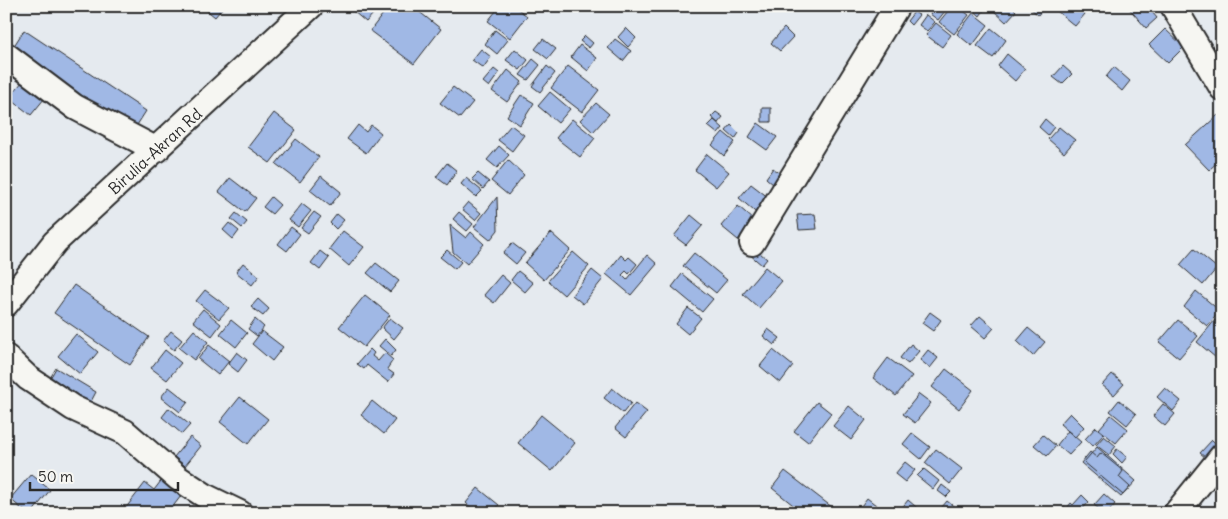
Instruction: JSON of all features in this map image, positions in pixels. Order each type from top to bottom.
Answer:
[{"type":"street","name":"Birulia-Akran Rd","points":[[6,304],[55,242],[312,6]]},
{"type":"street","points":[[752,243],[897,6]]},
{"type":"street","points":[[1172,6],[1222,88]]},
{"type":"street","points":[[6,55],[75,107],[157,150]]},
{"type":"street","points":[[6,357],[28,378],[73,408],[125,432],[178,478],[208,497],[240,513]]},
{"type":"street","points":[[1176,513],[1222,456]]},
{"type":"building","points":[[205,6],[224,6],[215,17],[204,8]]},
{"type":"building","points":[[347,6],[380,6],[366,22]]},
{"type":"building","points":[[389,6],[412,6],[441,29],[414,64],[370,31]]},
{"type":"building","points":[[500,6],[514,6],[527,16],[510,38],[488,21]]},
{"type":"building","points":[[936,6],[949,6],[938,20],[930,14]]},
{"type":"building","points":[[952,6],[957,6],[969,15],[954,34],[939,22]]},
{"type":"building","points":[[969,6],[987,6],[980,16]]},
{"type":"building","points":[[997,6],[1011,6],[1016,11],[1006,22],[993,10]]},
{"type":"building","points":[[1028,6],[1045,6],[1038,15]]},
{"type":"building","points":[[1061,6],[1075,6],[1085,14],[1075,26],[1057,11]]},
{"type":"building","points":[[1127,6],[1147,6],[1157,18],[1146,28]]},
{"type":"building","points":[[914,12],[919,15],[911,25],[907,21]]},
{"type":"building","points":[[973,13],[988,25],[972,46],[957,34]]},
{"type":"building","points":[[926,15],[935,22],[927,31],[919,25]]},
{"type":"building","points":[[936,23],[951,35],[942,47],[926,35]]},
{"type":"building","points":[[626,28],[636,38],[628,47],[618,37]]},
{"type":"building","points":[[784,28],[793,37],[780,51],[771,43]]},
{"type":"building","points":[[991,28],[1006,40],[993,58],[977,46]]},
{"type":"building","points":[[1165,29],[1184,47],[1168,63],[1149,45]]},
{"type":"building","points":[[24,30],[146,111],[132,133],[10,52]]},
{"type":"building","points":[[495,30],[508,40],[497,54],[485,44]]},
{"type":"building","points":[[585,36],[593,43],[589,48],[580,41]]},
{"type":"building","points":[[543,39],[556,49],[548,59],[535,49]]},
{"type":"building","points":[[615,39],[631,51],[623,61],[608,48]]},
{"type":"building","points":[[580,45],[597,58],[588,71],[571,57]]},
{"type":"building","points":[[481,49],[491,57],[483,68],[472,60]]},
{"type":"building","points":[[515,49],[528,60],[520,70],[506,60]]},
{"type":"building","points":[[1007,54],[1025,69],[1015,81],[998,66]]},
{"type":"building","points":[[533,59],[540,65],[528,80],[520,75]]},
{"type":"building","points":[[547,66],[555,73],[540,92],[532,86]]},
{"type":"building","points":[[568,66],[599,90],[582,112],[551,88]]},
{"type":"building","points":[[1063,66],[1072,74],[1062,84],[1053,77]]},
{"type":"building","points":[[1114,67],[1130,81],[1122,91],[1106,77]]},
{"type":"building","points":[[494,69],[499,73],[489,87],[483,82]]},
{"type":"building","points":[[508,70],[522,82],[507,102],[492,91]]},
{"type":"building","points":[[27,76],[49,93],[31,115],[9,98]]},
{"type":"building","points":[[453,87],[473,102],[460,118],[440,103]]},
{"type":"building","points":[[550,92],[570,109],[558,123],[538,106]]},
{"type":"building","points":[[521,95],[534,103],[520,125],[507,116]]},
{"type":"building","points":[[596,103],[609,114],[593,132],[580,120]]},
{"type":"building","points":[[762,108],[771,108],[771,122],[762,122]]},
{"type":"building","points":[[716,112],[723,117],[718,123],[711,117]]},
{"type":"building","points":[[274,113],[296,130],[270,163],[248,147]]},
{"type":"building","points":[[1218,115],[1222,119],[1222,158],[1209,170],[1185,145]]},
{"type":"building","points":[[572,119],[595,138],[580,157],[556,138]]},
{"type":"building","points":[[1045,119],[1054,127],[1048,135],[1039,127]]},
{"type":"building","points":[[714,120],[723,128],[718,134],[708,126]]},
{"type":"building","points":[[758,123],[777,137],[767,150],[749,137]]},
{"type":"building","points":[[358,125],[366,132],[371,125],[381,133],[366,153],[347,139]]},
{"type":"building","points":[[511,125],[524,135],[512,151],[498,140]]},
{"type":"building","points":[[731,125],[739,133],[735,139],[726,131]]},
{"type":"building","points":[[1059,127],[1075,140],[1064,153],[1048,139]]},
{"type":"building","points":[[723,132],[735,142],[724,156],[712,145]]},
{"type":"building","points":[[296,139],[319,157],[300,182],[276,164]]},
{"type":"building","points":[[499,146],[509,155],[497,168],[487,160]]},
{"type":"building","points":[[707,154],[729,172],[716,187],[695,170]]},
{"type":"building","points":[[508,160],[524,175],[508,195],[491,181]]},
{"type":"building","points":[[447,163],[457,171],[447,185],[436,177]]},
{"type":"building","points":[[773,168],[782,175],[774,185],[766,178]]},
{"type":"building","points":[[478,173],[489,182],[483,189],[472,179]]},
{"type":"building","points":[[321,176],[341,192],[330,206],[310,190]]},
{"type":"building","points":[[230,178],[256,198],[245,212],[219,192]]},
{"type":"building","points":[[466,178],[482,191],[476,197],[461,184]]},
{"type":"building","points":[[751,184],[773,201],[761,217],[739,198]]},
{"type":"building","points":[[271,197],[280,205],[272,214],[263,207]]},
{"type":"building","points":[[497,197],[498,230],[490,240],[474,227]]},
{"type":"building","points":[[468,202],[481,213],[475,220],[462,209]]},
{"type":"building","points":[[302,204],[311,211],[298,227],[289,220]]},
{"type":"building","points":[[738,206],[754,220],[738,240],[721,226]]},
{"type":"building","points":[[314,212],[321,217],[308,233],[301,228]]},
{"type":"building","points":[[459,212],[473,224],[467,231],[453,219]]},
{"type":"building","points":[[236,213],[247,222],[242,228],[231,219]]},
{"type":"building","points":[[337,214],[344,220],[336,229],[330,223]]},
{"type":"building","points":[[815,214],[817,229],[799,230],[797,215]]},
{"type":"building","points":[[691,215],[703,225],[686,245],[674,236]]},
{"type":"building","points":[[229,223],[239,231],[233,239],[223,230]]},
{"type":"building","points":[[450,225],[466,238],[471,232],[484,244],[467,264],[453,252]]},
{"type":"building","points":[[291,227],[300,234],[287,251],[278,244]]},
{"type":"building","points":[[343,231],[364,247],[349,266],[329,249]]},
{"type":"building","points":[[551,233],[570,250],[544,280],[525,263]]},
{"type":"building","points":[[512,243],[525,253],[516,264],[503,253]]},
{"type":"building","points":[[754,248],[767,259],[762,265],[749,254]]},
{"type":"building","points":[[1194,249],[1217,268],[1203,285],[1180,265]]},
{"type":"building","points":[[447,250],[461,262],[455,269],[440,257]]},
{"type":"building","points":[[320,251],[329,258],[320,270],[311,263]]},
{"type":"building","points":[[573,252],[589,266],[564,295],[548,281]]},
{"type":"building","points":[[694,253],[727,280],[716,293],[683,266]]},
{"type":"building","points":[[621,255],[626,260],[629,257],[637,264],[629,274],[626,271],[622,275],[627,280],[647,255],[657,264],[631,295],[606,274]]},
{"type":"building","points":[[243,263],[259,276],[252,285],[236,272]]},
{"type":"building","points":[[376,263],[399,281],[390,292],[367,273]]},
{"type":"building","points":[[765,267],[782,281],[759,308],[743,294]]},
{"type":"building","points":[[592,270],[603,279],[583,304],[572,295]]},
{"type":"building","points":[[518,271],[533,283],[525,292],[511,280]]},
{"type":"building","points":[[682,274],[713,299],[702,312],[672,287]]},
{"type":"building","points":[[501,275],[510,283],[494,303],[484,295]]},
{"type":"building","points":[[74,285],[149,337],[130,365],[54,313]]},
{"type":"building","points":[[205,290],[229,308],[219,319],[196,301]]},
{"type":"building","points":[[1196,291],[1220,311],[1207,326],[1184,307]]},
{"type":"building","points":[[365,295],[390,315],[364,347],[339,327]]},
{"type":"building","points":[[258,299],[269,309],[263,316],[251,307]]},
{"type":"building","points":[[688,308],[701,318],[688,334],[676,324]]},
{"type":"building","points":[[203,309],[221,324],[212,336],[193,321]]},
{"type":"building","points":[[930,312],[941,320],[933,331],[922,323]]},
{"type":"building","points":[[980,316],[994,328],[985,338],[971,326]]},
{"type":"building","points":[[390,318],[403,328],[394,339],[382,328]]},
{"type":"building","points":[[255,319],[264,327],[257,336],[248,329]]},
{"type":"building","points":[[231,320],[247,333],[236,347],[220,334]]},
{"type":"building","points":[[1178,320],[1198,336],[1179,358],[1159,342]]},
{"type":"building","points":[[1215,320],[1222,326],[1222,363],[1197,342]]},
{"type":"building","points":[[1028,328],[1045,342],[1033,356],[1017,341]]},
{"type":"building","points":[[768,329],[780,338],[774,345],[763,336]]},
{"type":"building","points":[[194,330],[208,342],[194,360],[179,348]]},
{"type":"building","points":[[171,331],[182,340],[174,350],[163,341]]},
{"type":"building","points":[[262,331],[283,347],[272,361],[252,344]]},
{"type":"building","points":[[76,334],[98,352],[80,374],[58,356]]},
{"type":"building","points":[[385,339],[396,350],[391,356],[379,346]]},
{"type":"building","points":[[911,344],[919,351],[908,364],[900,358]]},
{"type":"building","points":[[209,345],[229,361],[218,375],[198,359]]},
{"type":"building","points":[[370,349],[374,353],[372,356],[378,361],[385,353],[393,360],[387,369],[394,374],[388,382],[367,365],[364,369],[357,364]]},
{"type":"building","points":[[165,350],[181,363],[167,380],[151,368]]},
{"type":"building","points":[[773,350],[793,366],[780,383],[760,366]]},
{"type":"building","points":[[928,350],[938,358],[930,368],[920,360]]},
{"type":"building","points":[[237,352],[247,360],[238,372],[228,364]]},
{"type":"building","points":[[888,358],[912,376],[896,396],[873,378]]},
{"type":"building","points":[[56,368],[96,392],[87,409],[46,385]]},
{"type":"building","points":[[946,369],[973,390],[959,409],[932,387]]},
{"type":"building","points":[[1112,374],[1124,384],[1114,395],[1102,385]]},
{"type":"building","points":[[169,387],[188,402],[180,412],[161,397]]},
{"type":"building","points":[[612,388],[631,403],[623,413],[604,398]]},
{"type":"building","points":[[1165,388],[1181,401],[1173,411],[1157,397]]},
{"type":"building","points":[[919,394],[931,403],[915,423],[903,414]]},
{"type":"building","points":[[240,397],[268,419],[248,444],[220,422]]},
{"type":"building","points":[[1119,400],[1136,414],[1127,425],[1110,411]]},
{"type":"building","points":[[372,401],[395,420],[384,434],[361,415]]},
{"type":"building","points":[[817,402],[831,413],[808,442],[794,431]]},
{"type":"building","points":[[635,403],[647,412],[626,437],[615,428]]},
{"type":"building","points":[[1163,404],[1175,414],[1165,426],[1153,416]]},
{"type":"building","points":[[849,406],[866,420],[851,440],[833,426]]},
{"type":"building","points":[[169,408],[190,425],[182,434],[162,417]]},
{"type":"building","points":[[1070,413],[1084,427],[1075,437],[1060,424]]},
{"type":"building","points":[[541,415],[575,443],[552,471],[518,443]]},
{"type":"building","points":[[1111,415],[1128,429],[1116,443],[1099,429]]},
{"type":"building","points":[[1096,427],[1104,434],[1093,446],[1085,439]]},
{"type":"building","points":[[1068,431],[1081,442],[1069,455],[1057,445]]},
{"type":"building","points":[[912,433],[930,447],[921,459],[903,444]]},
{"type":"building","points":[[1043,435],[1056,446],[1047,456],[1034,445]]},
{"type":"building","points":[[1104,436],[1116,446],[1109,455],[1096,445]]},
{"type":"building","points":[[190,437],[201,446],[185,466],[174,457]]},
{"type":"building","points":[[1212,440],[1222,449],[1211,462],[1200,453]]},
{"type":"building","points":[[1097,447],[1136,481],[1123,495],[1084,462]]},
{"type":"building","points":[[936,449],[962,469],[950,484],[925,463]]},
{"type":"building","points":[[1117,449],[1127,457],[1122,463],[1113,454]]},
{"type":"building","points":[[1090,452],[1097,458],[1101,453],[1123,471],[1119,477],[1130,487],[1121,497],[1081,463]]},
{"type":"building","points":[[905,462],[915,470],[905,482],[895,474]]},
{"type":"building","points":[[924,469],[939,481],[933,489],[917,476]]},
{"type":"building","points":[[785,471],[837,511],[836,513],[803,513],[772,488]]},
{"type":"building","points":[[31,474],[50,490],[32,513],[27,513],[10,499]]},
{"type":"building","points":[[164,477],[184,492],[168,513],[130,513],[125,509],[145,483],[154,490]]},
{"type":"building","points":[[942,485],[951,492],[946,497],[938,491]]},
{"type":"building","points":[[478,488],[499,505],[492,513],[477,513],[466,503]]},
{"type":"building","points":[[1104,494],[1115,504],[1108,513],[1104,513],[1094,505]]},
{"type":"building","points":[[1082,495],[1089,502],[1080,512],[1076,509],[1073,513],[1059,513],[1064,506],[1067,508],[1071,503],[1073,505]]},
{"type":"building","points":[[867,498],[881,509],[878,513],[856,513]]},
{"type":"building","points":[[908,500],[923,513],[898,513]]},
{"type":"building","points":[[947,501],[962,513],[937,513]]}]
